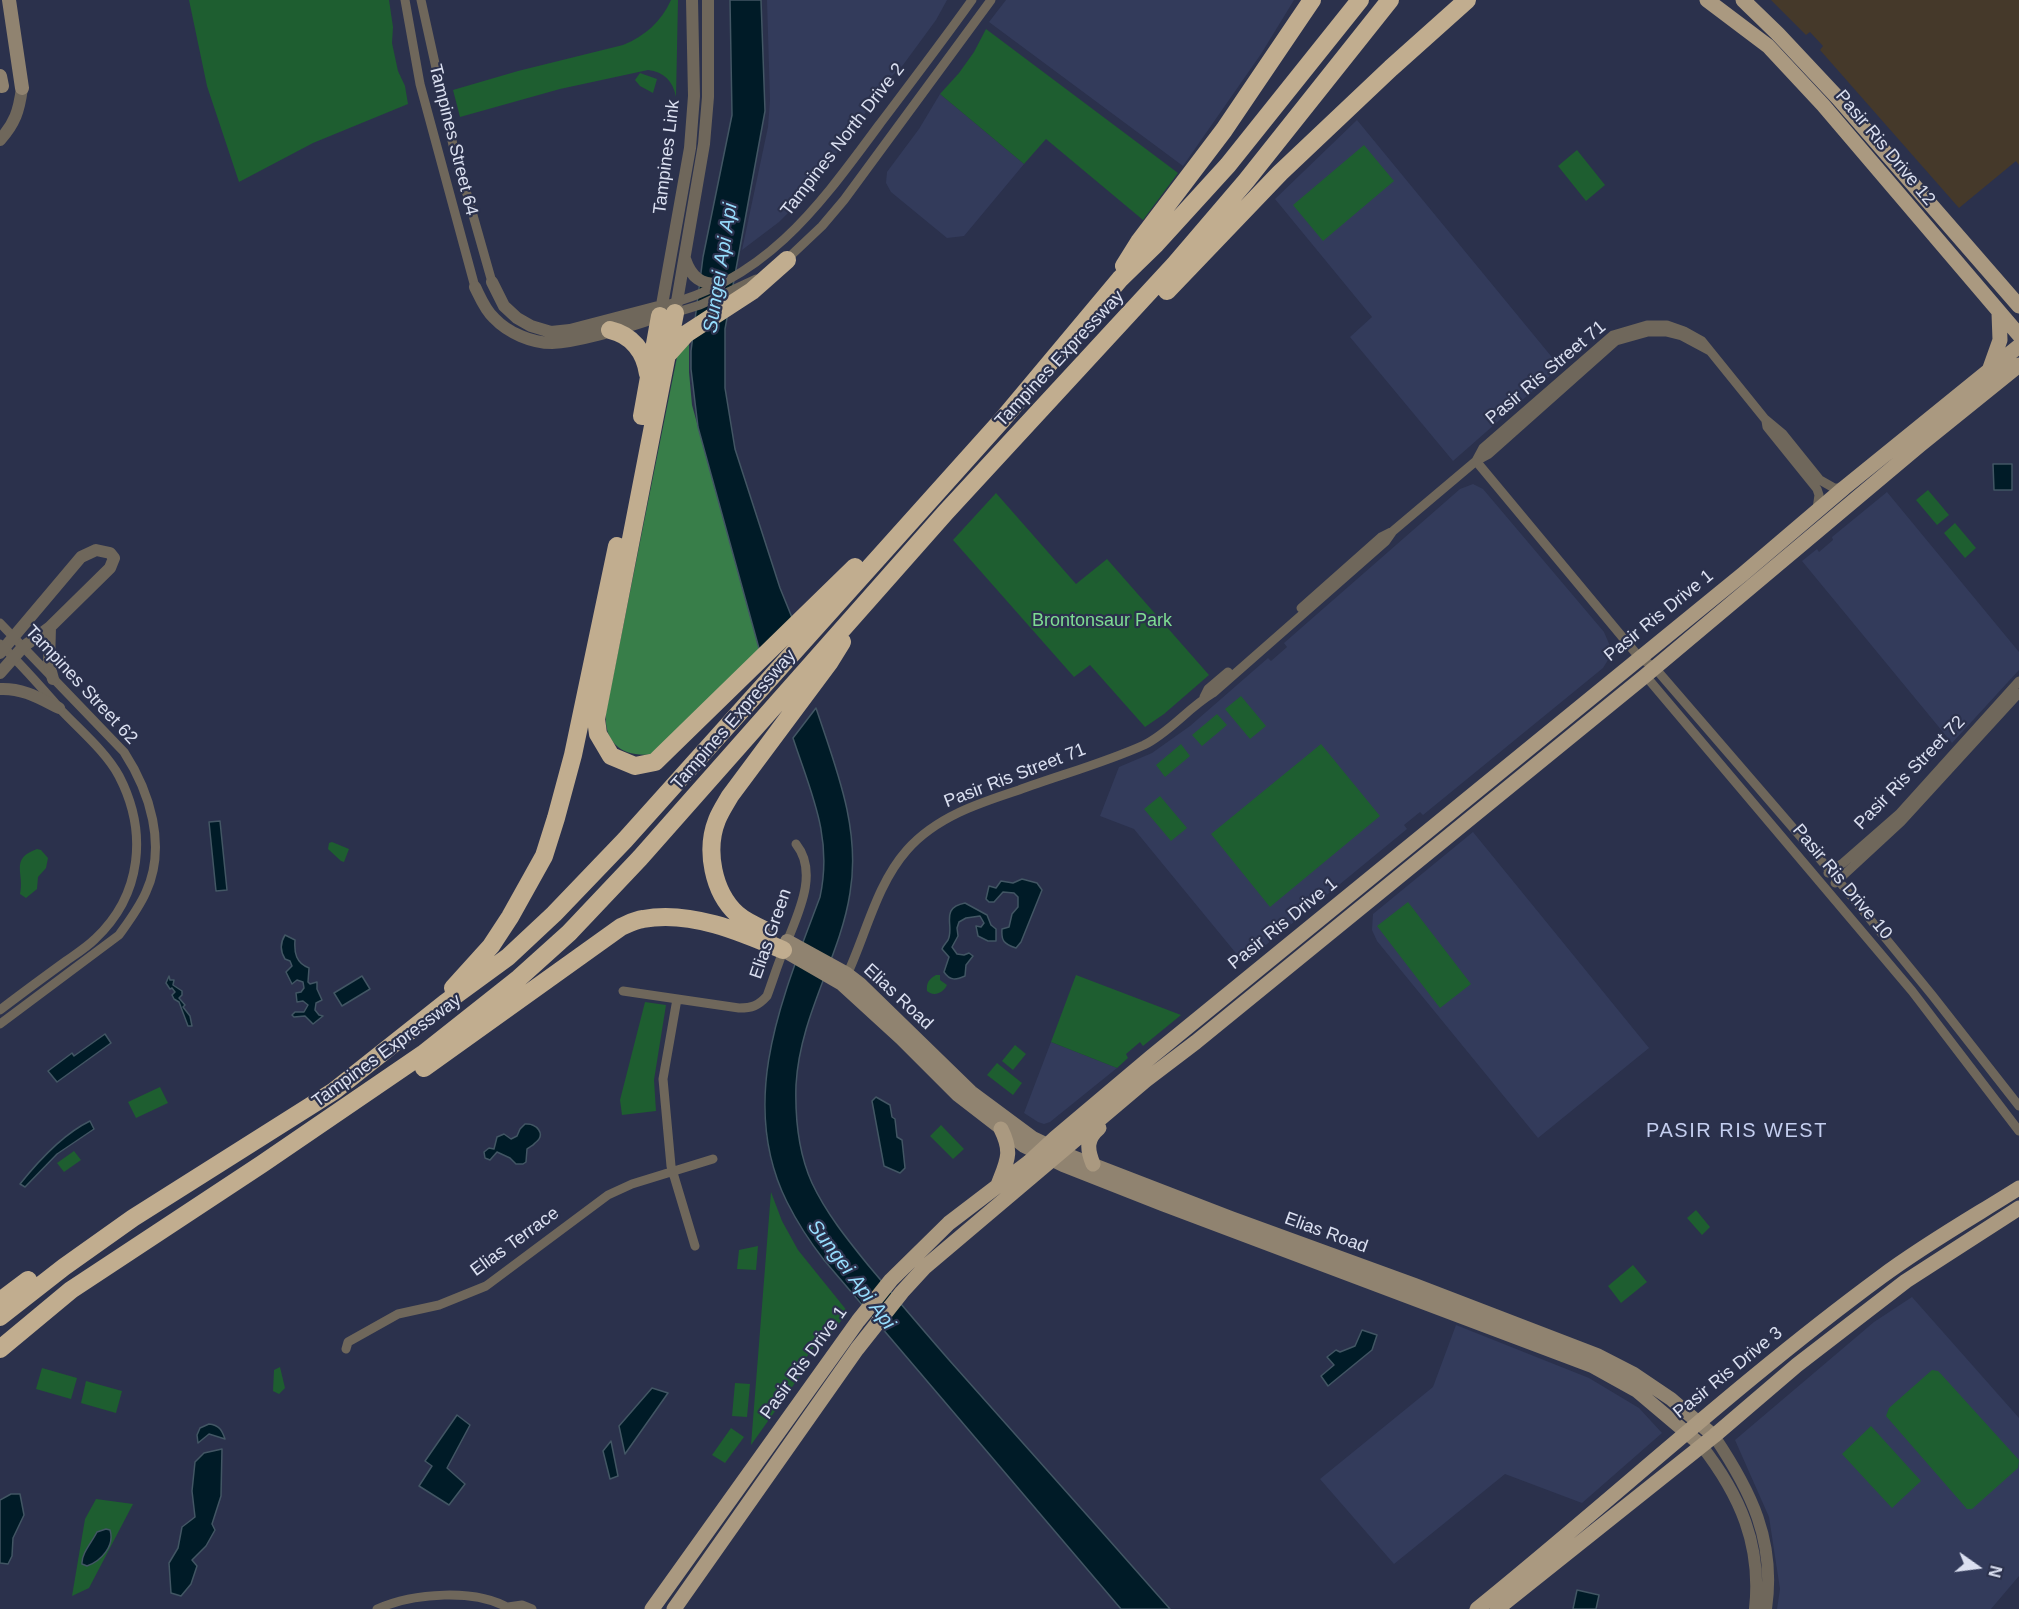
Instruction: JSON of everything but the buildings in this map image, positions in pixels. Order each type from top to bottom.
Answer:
[{"type":"highway","points":[[1120,279],[1127,260],[1139,242],[1224,130],[1312,0]]},
{"type":"highway","name":"Tampines Expressway","points":[[0,1317],[64,1267],[133,1218],[333,1091],[508,957],[554,914],[625,840],[1002,420],[1120,279],[1156,244],[1228,165],[1360,0]]},
{"type":"highway","name":"Tampines Expressway","points":[[0,1358],[7,1351],[5,1345],[71,1290],[423,1054],[519,978],[569,933],[640,858],[867,601],[1176,264],[1246,181],[1390,0]]},
{"type":"highway","points":[[1390,68],[1451,0]]},
{"type":"highway","points":[[1019,434],[1135,325],[1280,172],[1390,68],[1467,0]]},
{"type":"highway","points":[[666,357],[686,334],[737,295],[771,276],[787,260]]},
{"type":"highway","points":[[673,309],[666,357],[596,719],[598,734],[611,756],[635,766],[656,762],[969,456]]},
{"type":"highway","points":[[445,1003],[456,984],[491,946],[510,917],[544,855],[556,818],[590,680],[649,378],[673,309]]},
{"type":"highway","points":[[610,330],[619,332],[632,340],[646,361],[649,378]]},
{"type":"highway","points":[[792,949],[738,916],[725,902],[711,858],[712,837],[717,819],[730,796],[829,663],[867,601]]},
{"type":"highway","points":[[262,1164],[426,1066],[621,927],[640,919],[663,917],[690,920],[746,934],[792,949]]},
{"type":"highway","points":[[0,1301],[58,1257],[133,1218]]},
{"type":"main road","points":[[9,0],[22,88]]},
{"type":"main road","name":"Pasir Ris Drive 12","points":[[1707,0],[1773,51],[1823,105],[2019,335]]},
{"type":"main road","name":"Pasir Ris Drive 12","points":[[1743,0],[1838,98],[2016,299]]},
{"type":"main road","points":[[2000,313],[2001,329],[1995,376],[2019,376]]},
{"type":"main road","name":"Pasir Ris Drive 1","points":[[652,1609],[858,1321],[891,1280],[941,1230],[998,1185],[1049,1153],[1121,1100],[1340,926],[1650,672],[1920,444],[1995,376],[2019,346]]},
{"type":"main road","name":"Pasir Ris Drive 1","points":[[674,1609],[869,1333],[902,1292],[925,1267],[1151,1057],[1743,574],[1844,488],[1995,376],[2019,365]]},
{"type":"main road","name":"Elias Road","points":[[792,949],[840,976],[971,1092],[1049,1153],[1217,1226],[1592,1366],[1637,1392],[1701,1446]]},
{"type":"main road","name":"Elias Road","points":[[840,976],[958,1095],[1023,1146],[1093,1164],[1597,1355],[1634,1374],[1671,1399],[1714,1436]]},
{"type":"main road","points":[[1093,1164],[1088,1150],[1092,1134],[1108,1120],[1121,1100]]},
{"type":"main road","points":[[998,1185],[1008,1153],[1008,1143],[1000,1129]]},
{"type":"main road","name":"Pasir Ris Drive 3","points":[[1477,1609],[1548,1552],[1685,1433],[1881,1277],[2019,1188]]},
{"type":"main road","name":"Pasir Ris Drive 3","points":[[1497,1609],[1714,1436],[1797,1365],[1906,1281],[2019,1208]]},
{"type":"street","name":"Tampines Street 64","points":[[405,0],[420,84],[475,287]]},
{"type":"street","name":"Tampines Street 64","points":[[421,0],[453,145],[492,282]]},
{"type":"street","name":"Tampines Link","points":[[673,309],[694,96],[692,0]]},
{"type":"street","name":"Tampines Link","points":[[673,309],[685,259],[704,144],[708,97],[708,0]]},
{"type":"street","name":"Tampines North Drive 2","points":[[475,287],[493,318],[515,334],[553,343],[610,330],[673,309],[741,272],[785,239],[816,208],[972,0]]},
{"type":"street","name":"Tampines North Drive 2","points":[[787,260],[822,226],[844,200],[991,0]]},
{"type":"street","points":[[0,140],[11,128],[19,110],[22,88]]},
{"type":"street","points":[[692,128],[701,120],[708,97]]},
{"type":"street","points":[[685,259],[688,269],[697,279],[710,285],[720,284]]},
{"type":"street","name":"Tampines North Drive 2","points":[[492,282],[504,306],[517,318],[531,326],[551,332],[737,295]]},
{"type":"street","name":"Pasir Ris Street 71","points":[[840,976],[894,865],[930,830],[946,818],[966,809],[1119,756],[1170,729],[1351,573],[1386,541],[1393,531],[1476,461],[1483,448],[1613,335],[1647,325],[1667,325],[1702,341],[1765,419],[1783,434],[1824,484],[1834,488],[1844,488]]},
{"type":"street","name":"Pasir Ris Street 71","points":[[1765,419],[1767,427],[1817,489],[1820,495],[1817,511]]},
{"type":"street","name":"Pasir Ris Drive 10","points":[[1476,461],[1640,657],[1827,891],[1922,1004],[2019,1131]]},
{"type":"street","points":[[0,673],[14,657],[18,643],[81,557],[96,550],[110,553],[114,558],[110,568],[50,627],[18,643],[1,649]]},
{"type":"street","name":"Tampines Street 62","points":[[0,623],[124,752],[136,770],[146,794],[152,816],[155,844],[153,868],[147,890],[133,916],[119,935],[0,1024]]},
{"type":"street","points":[[50,627],[49,664],[53,679]]},
{"type":"street","name":"Tampines Street 62","points":[[0,1010],[95,939],[120,909],[130,888],[137,865],[138,845],[131,805],[118,776],[107,759],[14,657],[1,649]]},
{"type":"street","name":"Pasir Ris Drive 10","points":[[1650,672],[1796,830],[1932,995],[2019,1107]]},
{"type":"street","name":"Pasir Ris Street 72","points":[[1819,881],[1899,814],[2019,681]]},
{"type":"street","points":[[0,688],[15,688],[27,692],[60,708]]},
{"type":"street","name":"Pasir Ris Street 72","points":[[1827,891],[1901,822],[2019,693]]},
{"type":"street","points":[[88,740],[85,724],[90,716]]},
{"type":"street","points":[[1785,839],[1796,830]]},
{"type":"street","name":"Elias Green","points":[[623,991],[739,1008],[758,1006],[767,996],[792,949],[804,895],[806,874],[804,853],[796,844]]},
{"type":"street","points":[[677,999],[663,1079],[672,1171],[695,1246]]},
{"type":"street","name":"Elias Terrace","points":[[346,1349],[348,1342],[398,1314],[439,1305],[486,1287],[608,1195],[632,1184],[713,1159]]},
{"type":"street","name":"Elias Road","points":[[1714,1436],[1752,1500],[1760,1523],[1766,1543],[1769,1577],[1766,1609]]},
{"type":"street","name":"Elias Road","points":[[1701,1446],[1735,1495],[1748,1528],[1756,1564],[1755,1609]]},
{"type":"street","points":[[377,1609],[420,1596],[474,1597],[509,1608],[522,1605],[532,1609]]},
{"type":"shaded area","points":[[767,0],[947,0],[936,20],[903,65],[873,99],[862,119],[814,184],[779,222],[742,250],[768,127],[770,100]]},
{"type":"shaded area","points":[[1006,0],[1294,0],[1261,54],[1183,166],[989,22]]},
{"type":"shaded area","points":[[1771,0],[2019,0],[2019,165],[2016,161],[1959,208],[1820,50],[1823,46],[1810,32],[1806,35]]},
{"type":"shaded area","points":[[940,94],[1024,164],[964,236],[947,238],[891,192],[886,183],[887,172],[919,129]]},
{"type":"shaded area","points":[[1357,120],[1560,367],[1453,461],[1350,337],[1372,317],[1275,199]]},
{"type":"shaded area","points":[[1473,484],[1483,489],[1604,632],[1610,646],[1608,660],[1603,668],[1423,815],[1420,812],[1404,825],[1407,829],[1244,963],[1134,829],[1100,816],[1119,767],[1152,753],[1190,726],[1268,658],[1271,661],[1287,647],[1284,643],[1460,489]]},
{"type":"shaded area","points":[[1887,492],[2019,652],[2019,670],[1952,743],[1802,561],[1817,549],[1819,552],[1833,540],[1832,537]]},
{"type":"shaded area","points":[[1473,832],[1649,1048],[1538,1138],[1377,941],[1372,930],[1373,914]]},
{"type":"shaded area","points":[[1051,1042],[1117,1068],[1050,1122],[1044,1124],[1024,1113]]},
{"type":"shaded area","points":[[1912,1297],[2019,1418],[2019,1576],[1991,1609],[1777,1609],[1780,1589],[1769,1517],[1735,1440],[1874,1322]]},
{"type":"shaded area","points":[[1456,1325],[1589,1378],[1639,1408],[1662,1433],[1582,1503],[1505,1474],[1394,1564],[1320,1479],[1433,1387]]},
{"type":"green space","points":[[189,0],[389,0],[393,27],[392,43],[408,104],[313,143],[239,182],[207,86]]},
{"type":"green space","points":[[671,0],[678,0],[676,97],[673,86],[667,78],[648,70],[560,89],[460,117],[453,90],[623,45],[652,27]]},
{"type":"green space","points":[[986,29],[1178,173],[1143,220],[1046,139],[1024,164],[940,94],[974,52]]},
{"type":"green space","points":[[640,73],[657,79],[653,93],[640,86],[635,80]]},
{"type":"green space","points":[[1364,145],[1394,181],[1323,241],[1293,205]]},
{"type":"green space","points":[[1577,150],[1605,185],[1586,201],[1558,166]]},
{"type":"green space","points":[[689,340],[692,405],[760,652],[654,754],[634,754],[618,747],[612,741],[608,733],[606,712],[678,352]]},
{"type":"green space","points":[[1928,490],[1949,515],[1937,525],[1916,500]]},
{"type":"green space","name":"Brontonsaur Park","points":[[996,493],[1076,584],[1107,559],[1209,675],[1164,714],[1145,727],[1090,665],[1074,677],[953,540]]},
{"type":"green space","points":[[1955,523],[1976,548],[1965,558],[1944,533]]},
{"type":"green space","points":[[1241,696],[1266,726],[1250,739],[1225,709]]},
{"type":"green space","points":[[1217,714],[1227,725],[1202,746],[1192,735]]},
{"type":"green space","points":[[1181,744],[1190,756],[1165,777],[1156,765]]},
{"type":"green space","points":[[1321,744],[1380,816],[1270,907],[1211,834]]},
{"type":"green space","points":[[1160,796],[1187,828],[1171,841],[1144,809]]},
{"type":"green space","points":[[332,842],[349,849],[344,862],[328,849],[329,843]]},
{"type":"green space","points":[[37,849],[48,858],[46,868],[38,877],[37,889],[26,898],[20,894],[21,862],[23,857]]},
{"type":"green space","points":[[1408,902],[1471,984],[1440,1008],[1377,926]]},
{"type":"green space","points":[[936,975],[940,975],[940,980],[947,985],[941,992],[933,994],[927,991],[927,986]]},
{"type":"green space","points":[[1076,975],[1181,1015],[1143,1046],[1140,1042],[1126,1054],[1128,1058],[1117,1068],[1051,1042]]},
{"type":"green space","points":[[645,1002],[666,1005],[654,1080],[656,1111],[622,1115],[620,1100]]},
{"type":"green space","points":[[1015,1045],[1026,1054],[1013,1070],[1002,1061]]},
{"type":"green space","points":[[997,1063],[1022,1083],[1013,1095],[987,1075]]},
{"type":"green space","points":[[160,1087],[168,1103],[136,1118],[128,1102]]},
{"type":"green space","points":[[941,1125],[964,1149],[953,1159],[930,1136]]},
{"type":"green space","points":[[74,1151],[81,1160],[64,1172],[57,1163]]},
{"type":"green space","points":[[771,1192],[782,1221],[798,1250],[848,1312],[819,1349],[814,1347],[802,1363],[807,1366],[751,1445]]},
{"type":"green space","points":[[1696,1210],[1710,1227],[1702,1235],[1687,1218]]},
{"type":"green space","points":[[758,1246],[756,1270],[737,1269],[739,1250]]},
{"type":"green space","points":[[1633,1265],[1647,1282],[1621,1303],[1608,1286]]},
{"type":"green space","points":[[280,1367],[285,1388],[279,1394],[273,1391],[274,1370]]},
{"type":"green space","points":[[42,1368],[77,1378],[71,1399],[36,1389]]},
{"type":"green space","points":[[1932,1370],[1941,1374],[2019,1460],[2018,1468],[1972,1509],[1967,1509],[1886,1416],[1889,1408]]},
{"type":"green space","points":[[86,1381],[122,1391],[116,1413],[81,1403]]},
{"type":"green space","points":[[735,1383],[750,1384],[747,1417],[732,1416]]},
{"type":"green space","points":[[1871,1426],[1921,1481],[1892,1508],[1842,1454]]},
{"type":"green space","points":[[731,1428],[744,1437],[725,1463],[712,1455]]},
{"type":"green space","points":[[96,1499],[133,1504],[89,1588],[72,1596],[85,1519]]},
{"type":"water","name":"Sungei Api Api","points":[[730,0],[761,0],[765,111],[725,329],[725,388],[735,449],[780,588],[793,620],[760,652],[698,427],[691,369],[691,351],[703,257],[732,115]]},
{"type":"water","points":[[1993,464],[2012,464],[2012,490],[1994,490]]},
{"type":"water","name":"Sungei Api Api","points":[[816,708],[845,799],[853,869],[845,917],[812,1010],[799,1059],[796,1109],[807,1171],[830,1215],[868,1265],[1170,1609],[1121,1609],[824,1260],[795,1217],[772,1164],[766,1125],[766,1086],[771,1048],[792,971],[820,897],[823,875],[824,855],[818,816],[793,738]]},
{"type":"water","points":[[220,821],[227,890],[216,891],[209,822]]},
{"type":"water","points":[[1022,879],[1037,883],[1042,890],[1021,942],[1016,948],[1004,942],[1002,929],[1009,927],[1012,914],[1018,907],[1018,897],[1014,893],[1003,892],[994,902],[986,899],[989,886],[996,888],[1001,881],[1013,883]]},
{"type":"water","points":[[965,903],[987,915],[991,925],[996,929],[996,941],[988,941],[978,936],[976,926],[981,927],[984,923],[980,916],[966,918],[959,922],[958,936],[952,947],[957,954],[969,953],[973,956],[966,965],[965,976],[953,979],[944,972],[949,957],[942,949],[950,935],[949,918],[952,909]]},
{"type":"water","points":[[285,935],[295,940],[297,957],[309,968],[308,982],[310,984],[317,982],[317,989],[322,1000],[316,1003],[315,1010],[323,1016],[313,1024],[305,1016],[294,1017],[292,1015],[295,1012],[304,1012],[308,1005],[303,1001],[297,1002],[296,993],[301,992],[304,988],[303,982],[297,980],[292,984],[286,972],[292,966],[290,961],[285,959],[281,950]]},
{"type":"water","points":[[169,976],[170,980],[174,980],[173,985],[182,991],[179,998],[185,1005],[183,1007],[190,1016],[192,1026],[188,1026],[179,1002],[172,995],[175,992],[166,983]]},
{"type":"water","points":[[362,976],[370,989],[342,1006],[334,993]]},
{"type":"water","points":[[105,1034],[111,1043],[57,1082],[48,1071],[72,1053],[74,1056]]},
{"type":"water","points":[[876,1097],[890,1105],[892,1117],[895,1119],[897,1137],[902,1140],[905,1168],[900,1173],[884,1166],[872,1101]]},
{"type":"water","points":[[90,1121],[94,1129],[57,1154],[25,1187],[20,1184],[52,1148],[70,1133]]},
{"type":"water","points":[[525,1124],[533,1125],[540,1133],[538,1140],[527,1149],[526,1162],[516,1164],[510,1158],[497,1152],[490,1160],[485,1158],[484,1152],[489,1148],[494,1149],[497,1137],[504,1134],[511,1139],[517,1136]]},
{"type":"water","points":[[1362,1330],[1377,1335],[1372,1350],[1328,1386],[1321,1376],[1334,1365],[1327,1357],[1336,1350],[1340,1352],[1355,1346]]},
{"type":"water","points":[[652,1388],[668,1393],[625,1454],[619,1426]]},
{"type":"water","points":[[457,1415],[470,1425],[447,1468],[465,1484],[449,1505],[419,1486],[432,1466],[425,1461]]},
{"type":"water","points":[[209,1424],[220,1428],[225,1439],[209,1434],[198,1443],[197,1435],[200,1428]]},
{"type":"water","points":[[611,1441],[618,1476],[610,1479],[603,1451]]},
{"type":"water","points":[[222,1449],[221,1496],[212,1524],[215,1530],[206,1546],[192,1560],[197,1566],[191,1584],[181,1596],[171,1593],[169,1563],[178,1548],[182,1527],[195,1517],[192,1491],[195,1462],[204,1453]]},
{"type":"water","points":[[11,1494],[20,1494],[24,1515],[13,1538],[12,1556],[8,1564],[0,1563],[0,1500]]},
{"type":"water","points":[[110,1530],[111,1536],[106,1552],[92,1564],[87,1566],[82,1564],[85,1552],[97,1532]]},
{"type":"water","points":[[1577,1590],[1599,1595],[1596,1609],[1573,1609]]},
{"type":"district","name":"PASIR RIS WEST","points":[[1737,1131]]}]
